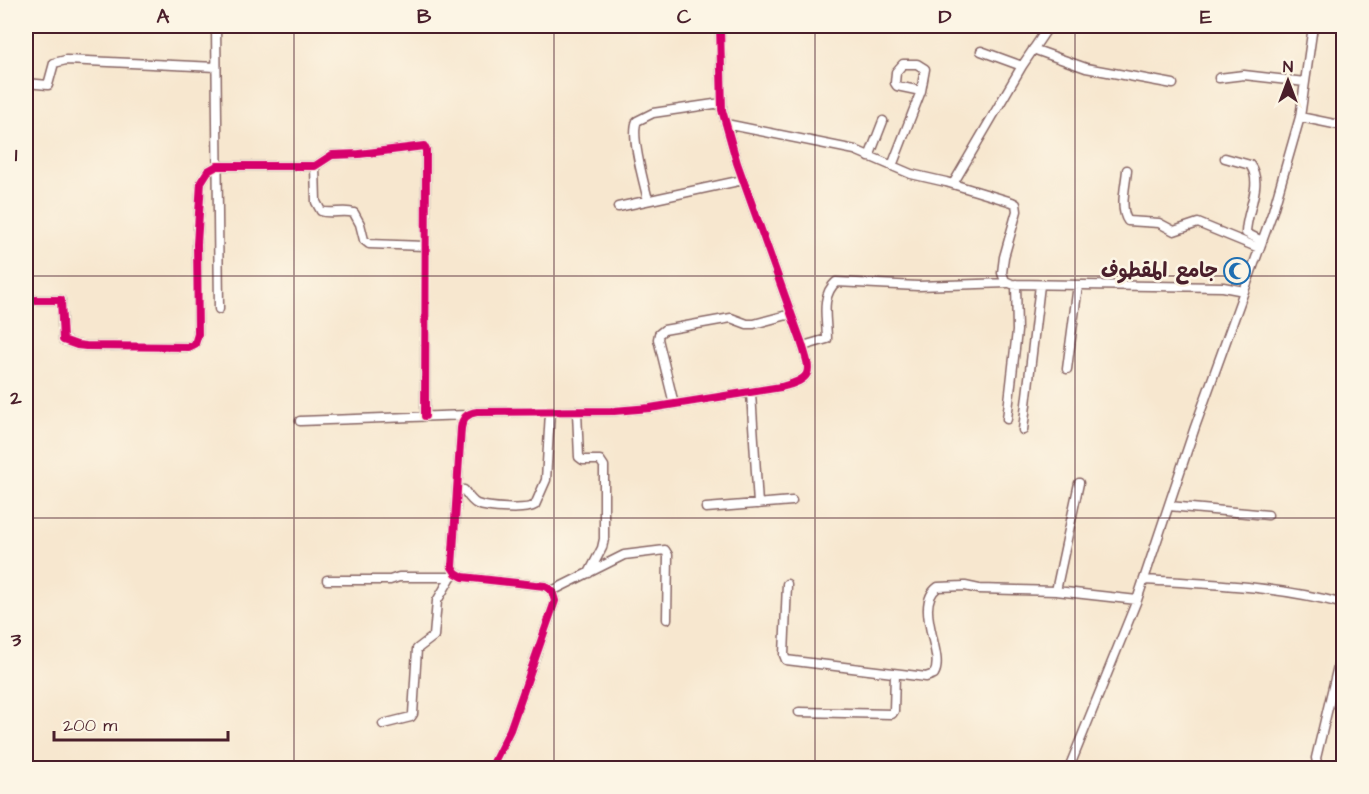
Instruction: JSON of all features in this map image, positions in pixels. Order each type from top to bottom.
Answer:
[{"type":"street","points":[[216,26],[219,309]]},
{"type":"street","points":[[300,420],[467,415],[477,412],[614,411],[751,393],[790,385],[805,378],[808,362],[743,180],[726,124],[722,103],[720,26]]},
{"type":"street","points":[[953,184],[1022,66],[1049,26]]},
{"type":"street","points":[[1069,768],[1137,600],[1273,211],[1300,117],[1310,26]]},
{"type":"street","points":[[1033,49],[1086,68],[1173,84]]},
{"type":"street","points":[[981,51],[1022,66]]},
{"type":"street","points":[[26,83],[49,84],[54,63],[66,60],[216,67]]},
{"type":"street","points":[[1219,78],[1244,75],[1305,82]]},
{"type":"street","points":[[892,166],[921,91]]},
{"type":"street","points":[[648,200],[639,165],[634,130],[637,121],[653,113],[722,103]]},
{"type":"street","points":[[1300,117],[1344,126]]},
{"type":"street","points":[[869,157],[883,121]]},
{"type":"street","points":[[726,124],[844,147],[911,174],[953,184],[1016,204],[1017,211],[1002,269],[1004,278],[1012,283]]},
{"type":"street","points":[[26,300],[61,300],[63,340],[77,345],[189,347],[195,344],[198,334],[197,244],[201,182],[208,171],[217,166],[315,166],[332,155],[424,146],[426,150],[425,416]]},
{"type":"street","points":[[1225,158],[1250,165],[1255,172],[1256,181],[1246,233],[1261,245]]},
{"type":"street","points":[[315,166],[316,202],[321,211],[354,213],[360,224],[364,240],[369,244],[425,246]]},
{"type":"street","points":[[1127,170],[1124,201],[1125,217],[1128,221],[1159,223],[1174,231],[1198,223],[1261,245]]},
{"type":"street","points":[[618,207],[743,180]]},
{"type":"street","points":[[803,346],[827,339],[825,303],[831,286],[836,282],[918,286],[1012,283],[1223,287],[1244,291]]},
{"type":"street","points":[[1007,419],[1017,331],[1012,283]]},
{"type":"street","points":[[1023,430],[1040,285]]},
{"type":"street","points":[[1067,369],[1078,285]]},
{"type":"street","points":[[674,404],[658,339],[659,334],[664,330],[731,318],[754,324],[791,314]]},
{"type":"street","points":[[751,393],[758,504]]},
{"type":"street","points":[[457,489],[464,490],[473,502],[481,505],[526,509],[535,505],[546,480],[550,412]]},
{"type":"street","points":[[577,412],[579,457],[583,460],[598,459],[604,466],[604,539],[602,548],[589,573]]},
{"type":"street","points":[[383,724],[411,717],[413,714],[417,650],[434,636],[436,601],[454,575],[451,560],[461,424],[467,415]]},
{"type":"street","points":[[1056,591],[1079,483]]},
{"type":"street","points":[[706,508],[792,501]]},
{"type":"street","points":[[1169,506],[1268,515]]},
{"type":"street","points":[[552,591],[628,554],[665,550],[668,555],[667,619]]},
{"type":"street","points":[[327,580],[390,580],[399,577],[454,575],[541,585],[552,591],[555,606],[510,730],[491,768]]},
{"type":"street","points":[[1144,580],[1257,587],[1344,603]]},
{"type":"street","points":[[787,584],[784,655],[786,660],[926,677],[936,672],[937,664],[930,629],[929,608],[930,595],[938,587],[965,586],[1056,591],[1137,600]]},
{"type":"street","points":[[1317,767],[1316,758],[1343,646]]},
{"type":"street","points":[[799,712],[892,714],[895,674]]},
{"type":"cycle path","points":[[491,768],[510,730],[555,601],[552,591],[545,586],[463,577],[452,567],[461,428],[466,417],[477,412],[614,411],[650,408],[781,387],[800,380],[807,372],[807,360],[801,341],[737,163],[722,110],[720,26]]},
{"type":"cycle path","points":[[26,300],[61,300],[63,340],[77,345],[189,347],[195,344],[198,334],[197,244],[201,182],[208,171],[217,166],[315,166],[332,155],[424,146],[426,150],[425,416]]},
{"type":"place","name":"جامع المقطوف","points":[[1237,271]]}]
